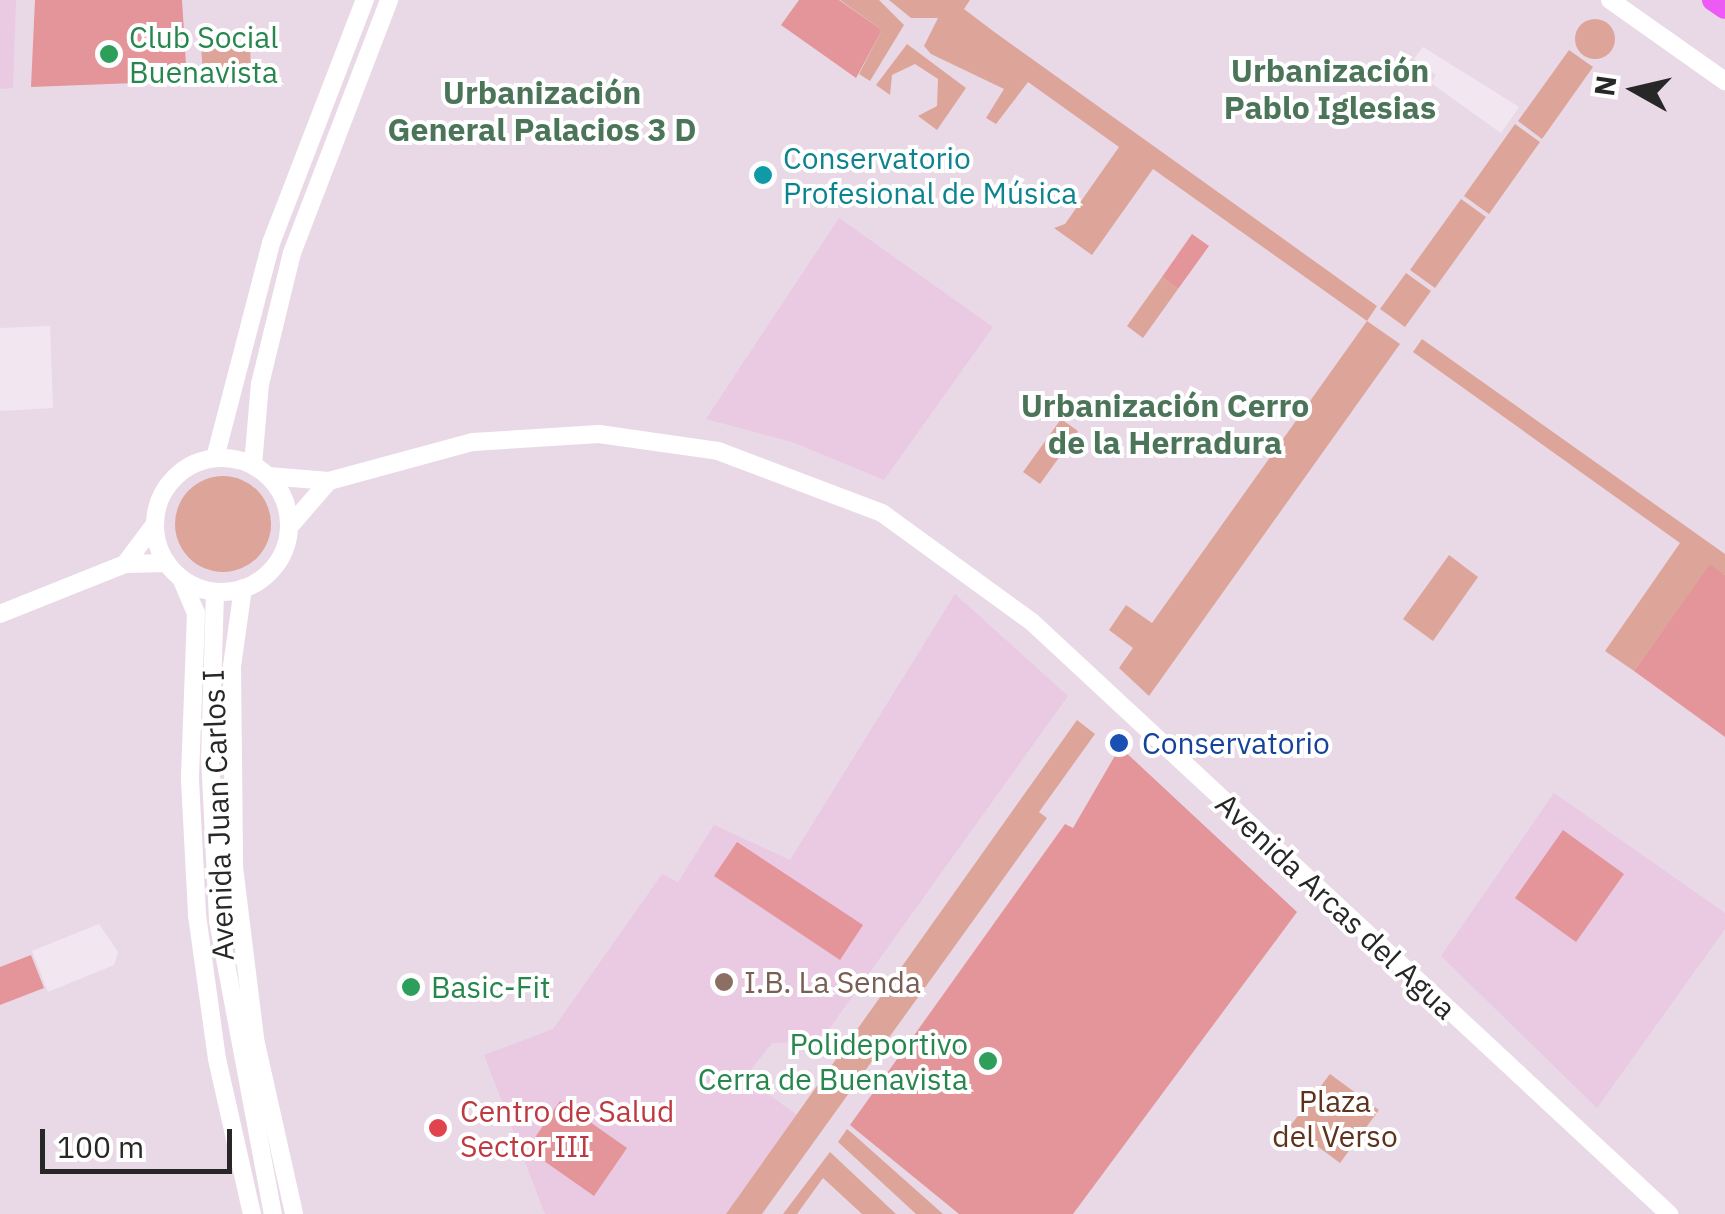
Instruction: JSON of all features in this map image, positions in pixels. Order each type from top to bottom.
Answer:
[{"type":"highway","points":[[1713,0],[1725,8]]},
{"type":"main road","points":[[214,458],[272,243],[365,0]]},
{"type":"main road","points":[[289,528],[260,470],[260,384],[292,253],[389,0]]},
{"type":"main road","points":[[1610,0],[1725,81]]},
{"type":"main road","name":"Avenida Arcas del Agua","points":[[260,470],[329,481],[473,442],[599,434],[718,451],[882,513],[1032,622],[1669,1214]]},
{"type":"main road","points":[[125,564],[155,524],[172,480],[214,458],[260,470]]},
{"type":"main road","points":[[155,524],[167,563],[181,578],[214,592],[243,588],[275,566],[289,528],[329,481]]},
{"type":"main road","points":[[0,614],[125,564],[167,563]]},
{"type":"main road","name":"Avenida Juan Carlos I","points":[[181,578],[196,613],[190,780],[197,915],[217,1059],[252,1214]]},
{"type":"main road","name":"Avenida Juan Carlos I","points":[[243,588],[232,666],[234,864],[255,1039],[294,1214]]},
{"type":"main road","name":"Avenida Juan Carlos I","points":[[214,592],[210,756],[218,922],[272,1214]]},
{"type":"shaded area","points":[[0,0],[16,0],[13,88],[0,89]]},
{"type":"shaded area","name":"Club Social Buenavista","points":[[35,0],[182,0],[187,81],[31,87]]},
{"type":"shaded area","points":[[799,0],[839,0],[882,30],[856,78],[781,25]]},
{"type":"shaded area","points":[[1423,47],[1519,107],[1501,133],[1431,83],[1436,75],[1414,59]]},
{"type":"shaded area","points":[[839,218],[993,327],[884,480],[792,442],[706,419]]},
{"type":"shaded area","points":[[1192,234],[1209,246],[1178,289],[1162,277]]},
{"type":"shaded area","points":[[50,326],[53,408],[0,411],[0,328]]},
{"type":"shaded area","points":[[1710,564],[1725,575],[1725,737],[1634,671]]},
{"type":"shaded area","name":"I.B. La Senda","points":[[955,594],[1068,696],[827,1032],[810,1042],[772,1043],[745,1077],[797,1115],[726,1214],[545,1214],[484,1055],[553,1029],[662,874],[678,882],[714,825],[790,860]]},
{"type":"shaded area","points":[[1120,747],[1297,912],[1073,1214],[959,1214],[850,1125],[1065,824],[1073,828]]},
{"type":"shaded area","points":[[1554,793],[1725,913],[1725,929],[1597,1108],[1441,956]]},
{"type":"shaded area","points":[[1563,830],[1624,874],[1576,942],[1515,898]]},
{"type":"shaded area","points":[[737,842],[863,925],[840,960],[714,876]]},
{"type":"shaded area","points":[[99,924],[118,952],[114,965],[48,992],[32,951]]},
{"type":"shaded area","points":[[31,955],[44,988],[0,1005],[0,967]]},
{"type":"shaded area","points":[[560,1101],[627,1148],[594,1196],[527,1149]]},
{"type":"green space","points":[[840,0],[879,0],[904,25],[870,81],[859,74],[882,30]]},
{"type":"green space","points":[[889,0],[970,0],[964,9],[993,31],[1377,306],[1367,321],[1153,169],[1092,255],[1054,228],[1065,224],[1119,147],[1028,82],[996,124],[986,118],[1004,89],[931,54],[924,46],[938,18],[911,18]]},
{"type":"green space","points":[[1595,19],[1609,25],[1615,39],[1609,53],[1595,59],[1581,53],[1575,39],[1581,25]]},
{"type":"green space","points":[[250,41],[251,76],[203,78],[201,44]]},
{"type":"green space","points":[[907,44],[966,88],[937,130],[918,116],[937,106],[938,79],[915,64],[892,75],[890,95],[876,85]]},
{"type":"green space","points":[[1569,50],[1593,67],[1542,139],[1518,121]]},
{"type":"green space","points":[[1515,124],[1540,142],[1489,214],[1464,196]]},
{"type":"green space","points":[[1461,199],[1486,217],[1435,288],[1410,270]]},
{"type":"green space","points":[[1406,273],[1431,291],[1405,327],[1380,309]]},
{"type":"green space","points":[[1162,277],[1178,289],[1143,338],[1127,326]]},
{"type":"green space","points":[[1367,321],[1400,344],[1149,696],[1119,668],[1133,648],[1109,630],[1126,605],[1152,623]]},
{"type":"green space","points":[[1422,339],[1725,554],[1725,575],[1710,565],[1634,671],[1605,651],[1680,543],[1413,352]]},
{"type":"green space","points":[[1061,419],[1078,431],[1040,484],[1023,472]]},
{"type":"green space","points":[[223,476],[241,480],[257,490],[267,506],[271,524],[267,542],[257,558],[241,568],[223,572],[205,568],[189,558],[179,542],[175,524],[179,506],[189,490],[205,480]]},
{"type":"green space","points":[[1449,555],[1478,577],[1433,641],[1403,619]]},
{"type":"green space","points":[[1077,720],[1095,734],[1039,812],[1047,818],[762,1214],[726,1214]]},
{"type":"green space","name":"Plaza del Verso","points":[[1330,1074],[1379,1110],[1340,1163],[1290,1126]]},
{"type":"green space","points":[[847,1129],[943,1214],[916,1214],[838,1142]]},
{"type":"green space","points":[[830,1152],[896,1214],[862,1214],[823,1178],[797,1214],[783,1214]]},
{"type":"place","name":"Club Social Buenavista","points":[[109,54]]},
{"type":"place","name":"Conservatorio Profesional de Música","points":[[763,175]]},
{"type":"place","name":"Conservatorio","points":[[1119,743]]},
{"type":"place","name":"I.B. La Senda","points":[[724,982]]},
{"type":"place","name":"Basic-Fit","points":[[411,987]]},
{"type":"place","name":"Polideportivo Cerra de Buenavista","points":[[988,1061]]},
{"type":"place","name":"Centro de Salud Sector III","points":[[438,1128]]},
{"type":"district","name":"Urbanización Pablo Iglesias","points":[[1330,90]]},
{"type":"district","name":"Urbanización General Palacios 3 D","points":[[542,112]]},
{"type":"district","name":"Urbanización Cerro de la Herradura","points":[[1165,424]]}]
